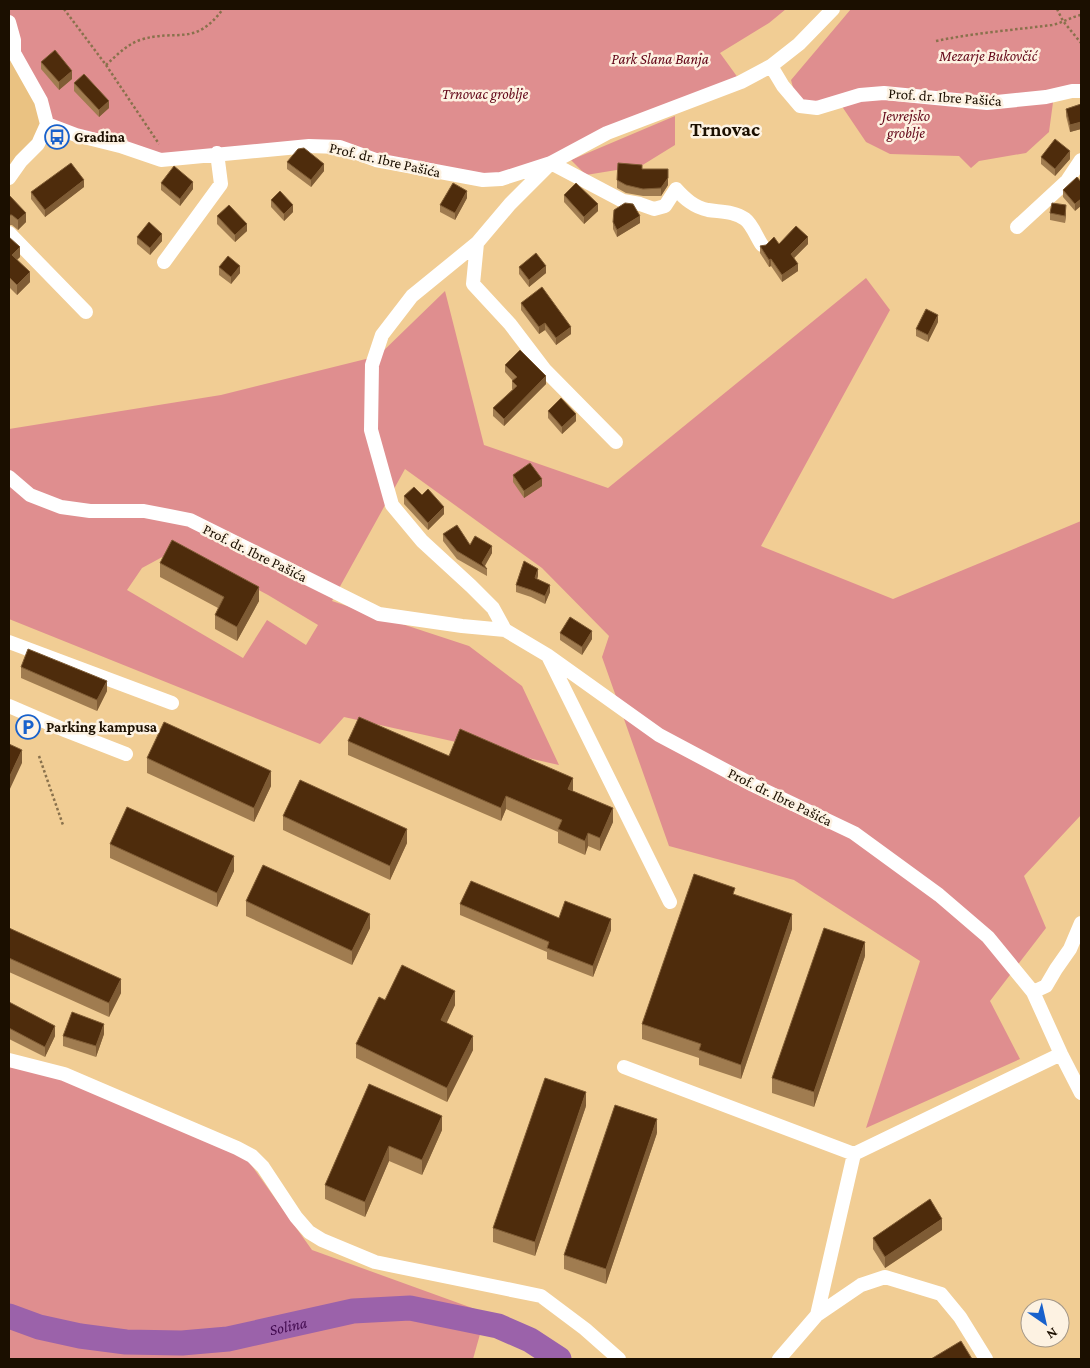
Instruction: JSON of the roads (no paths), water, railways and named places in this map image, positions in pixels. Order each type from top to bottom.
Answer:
[{"type":"street","name":"Prof. dr. Ibre Pašića","points":[[46,124],[160,160],[309,146],[340,147],[376,160],[483,180],[501,178],[551,163],[606,133],[741,82],[771,66],[799,44],[833,9]]},
{"type":"street","points":[[9,22],[14,40],[12,50],[41,101],[46,124],[38,144],[9,178]]},
{"type":"street","name":"Prof. dr. Ibre Pašića","points":[[771,66],[783,86],[800,106],[816,108],[860,95],[884,93],[987,103],[1046,97],[1072,90],[1081,91]]},
{"type":"street","points":[[164,262],[221,184],[217,154]]},
{"type":"street","points":[[1017,227],[1067,181],[1081,160]]},
{"type":"street","name":"Prof. dr. Ibre Pašića","points":[[505,630],[493,608],[422,540],[392,505],[371,430],[372,365],[382,334],[412,296],[477,243],[510,204],[551,163]]},
{"type":"street","points":[[551,163],[624,201],[654,209],[665,206],[676,189],[695,206],[708,210],[725,211],[746,220],[762,245]]},
{"type":"street","points":[[9,233],[86,312]]},
{"type":"street","points":[[477,243],[473,284],[510,324],[545,370],[616,442]]},
{"type":"street","name":"Prof. dr. Ibre Pašića","points":[[9,477],[30,495],[61,507],[90,511],[144,511],[190,520],[380,614],[505,630],[547,655],[659,735],[753,785],[854,833],[939,895],[988,937],[1033,992],[1081,1093]]},
{"type":"street","points":[[9,642],[172,703]]},
{"type":"street","points":[[547,655],[670,902]]},
{"type":"street","points":[[9,706],[126,754]]},
{"type":"street","points":[[1033,992],[1046,986],[1070,949],[1081,923]]},
{"type":"street","points":[[624,1067],[854,1154],[1061,1054]]},
{"type":"street","points":[[9,1060],[64,1074],[252,1156],[263,1167],[296,1217],[309,1232],[322,1240],[375,1262],[541,1296],[585,1329],[619,1359]]},
{"type":"street","points":[[817,1315],[854,1154]]},
{"type":"street","points":[[779,1359],[817,1315],[861,1285],[885,1277],[941,1294],[960,1317],[986,1359]]},
{"type":"waterway","name":"Solina","points":[[9,1316],[39,1327],[80,1336],[126,1342],[182,1343],[228,1339],[353,1311],[410,1308],[498,1326],[530,1340],[559,1359]]},
{"type":"place","name":"Gradina","points":[[57,137]]},
{"type":"place","name":"Parking kampusa","points":[[28,727]]},
{"type":"district","name":"Trnovac","points":[[725,129]]},
{"type":"park label","name":"Mezarje Bukovčić","points":[[988,56]]},
{"type":"park label","name":"Park Slana Banja","points":[[660,59]]},
{"type":"park label","name":"Trnovac groblje","points":[[485,94]]},
{"type":"park label","name":"Jevrejsko groblje","points":[[906,124]]}]
